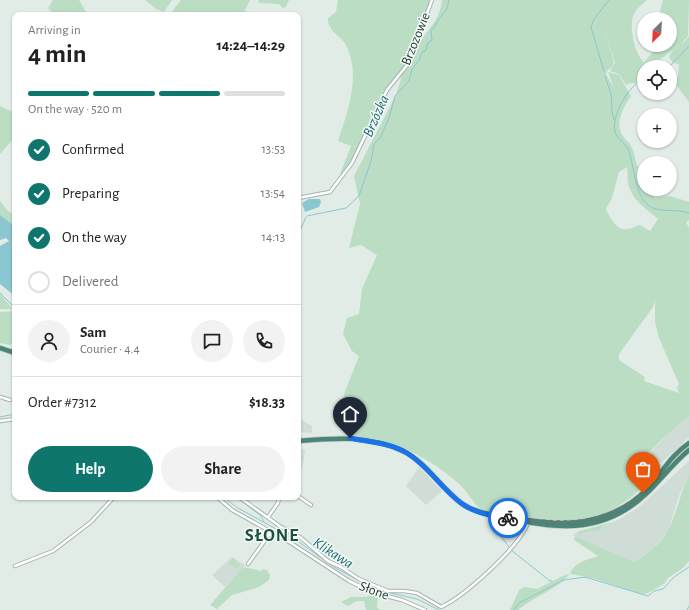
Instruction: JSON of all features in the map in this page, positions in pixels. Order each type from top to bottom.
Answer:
[{"type":"highway","points":[[0,348],[12,352]]},
{"type":"highway","points":[[301,441],[343,438],[396,448],[414,458],[464,505],[484,513],[506,518],[559,523],[576,523],[597,518],[618,510],[643,493],[672,458],[689,443]]},
{"type":"highway","points":[[529,521],[553,526],[572,527],[594,523],[613,516],[642,499],[689,450]]},
{"type":"street","name":"Brzozowie","points":[[301,197],[330,192],[349,167],[387,90],[408,64],[432,0]]},
{"type":"street","points":[[0,397],[10,400]]},
{"type":"street","points":[[0,421],[12,419]]},
{"type":"street","points":[[301,498],[311,505]]},
{"type":"street","points":[[14,566],[53,551],[91,522],[111,500]]},
{"type":"street","name":"Słone","points":[[220,500],[232,510],[271,532],[292,541],[325,566],[354,583],[374,593],[402,600],[418,609],[425,610]]},
{"type":"street","points":[[243,500],[268,518],[296,535],[328,561],[341,567],[359,579],[388,591],[417,593],[440,609],[468,590],[504,555],[515,543],[529,521]]},
{"type":"street","points":[[268,518],[278,500]]},
{"type":"street","points":[[248,564],[271,532]]},
{"type":"street","points":[[292,541],[296,535]]},
{"type":"shaded area","points":[[689,416],[689,437],[661,463],[650,453],[672,429]]},
{"type":"shaded area","points":[[301,420],[312,426],[312,433],[301,432]]},
{"type":"shaded area","points":[[301,449],[305,450],[301,470]]},
{"type":"shaded area","points":[[689,461],[689,475],[680,493],[668,531],[653,549],[634,562],[572,535],[579,531],[599,527],[618,520],[639,507]]},
{"type":"shaded area","points":[[419,467],[442,491],[426,505],[406,486]]},
{"type":"shaded area","points":[[232,557],[245,565],[225,587],[212,575]]},
{"type":"green space","points":[[53,0],[79,0],[86,12],[52,12],[48,8]]},
{"type":"green space","points":[[145,0],[172,0],[164,12],[156,9]]},
{"type":"green space","points":[[181,0],[250,0],[244,12],[171,12]]},
{"type":"green space","points":[[259,0],[289,0],[286,7],[283,8],[279,4],[258,3]]},
{"type":"green space","points":[[338,0],[432,0],[415,46],[428,31],[436,18],[442,0],[647,0],[638,8],[632,19],[633,40],[637,52],[642,60],[637,60],[637,83],[626,85],[619,74],[610,71],[615,62],[603,25],[614,61],[612,67],[606,74],[614,88],[608,72],[619,75],[631,96],[621,115],[619,126],[620,131],[632,148],[637,164],[637,196],[653,196],[655,198],[670,196],[689,202],[689,220],[686,222],[689,228],[689,416],[664,437],[642,461],[630,479],[641,488],[624,502],[606,512],[586,518],[566,521],[546,521],[504,515],[483,510],[477,506],[458,483],[431,463],[409,450],[395,445],[352,435],[353,422],[341,422],[344,394],[359,356],[352,351],[343,334],[347,318],[359,314],[362,289],[377,255],[361,245],[349,248],[360,204],[354,176],[396,95],[401,79],[400,76],[386,88],[350,164],[342,175],[340,174],[351,146],[338,141],[349,105],[353,81],[352,68],[346,45],[332,30],[328,23],[328,18],[336,12]],"holes":[[[627,167],[628,183],[633,195],[640,204],[658,219],[650,231],[640,225],[629,229],[620,228],[609,216],[606,209],[612,198],[619,172]],[[655,300],[655,322],[659,338],[679,384],[677,389],[679,393],[644,381],[645,377],[619,360],[619,354],[653,307]]]},
{"type":"green space","points":[[663,0],[689,0],[688,36],[677,47],[677,12],[660,12]]},
{"type":"green space","points":[[689,36],[689,102],[677,86],[679,64],[677,64],[677,60],[671,60],[669,57],[671,52],[677,52],[677,47]]},
{"type":"green space","points":[[653,52],[670,52],[659,60],[646,60]]},
{"type":"green space","points":[[0,106],[12,112],[12,140],[0,154]]},
{"type":"green space","points":[[0,201],[12,214],[12,224],[0,215]]},
{"type":"green space","points":[[0,294],[12,309],[0,309]]},
{"type":"green space","points":[[12,311],[12,344],[10,345],[0,343],[0,312]]},
{"type":"green space","points":[[689,475],[689,561],[683,568],[668,578],[664,584],[648,593],[642,594],[592,578],[570,574],[578,564],[598,556],[574,540],[575,536],[634,562],[644,556],[662,540],[668,530]]},
{"type":"green space","points":[[611,522],[602,526],[601,529],[579,534],[577,532]]},
{"type":"green space","points":[[233,558],[240,565],[236,569],[229,563]]},
{"type":"green space","points":[[243,567],[262,571],[262,569],[267,570],[270,575],[269,580],[259,587],[232,595],[217,609],[210,605]]},
{"type":"green space","points":[[570,574],[552,589],[518,610],[510,610],[519,590],[524,587],[537,589]]},
{"type":"green space","points":[[370,594],[378,597],[377,608],[381,610],[366,610],[364,601],[357,601],[348,606],[341,602],[351,597],[367,597]]},
{"type":"water","points":[[309,199],[320,199],[321,202],[319,207],[305,212],[302,203]]},
{"type":"water","points":[[0,215],[12,224],[12,294],[0,284],[0,246],[9,241],[6,238],[0,240]]},
{"type":"waterway","name":"Brzózka","points":[[307,216],[346,208],[359,196],[371,161],[374,144],[380,138],[389,118],[395,96],[409,81],[412,69],[420,59],[422,52],[426,50],[428,43],[432,40],[431,31],[447,9],[449,0]]},
{"type":"waterway","points":[[604,72],[591,27],[594,19],[609,0]]},
{"type":"waterway","points":[[676,60],[689,46]]},
{"type":"waterway","points":[[605,76],[611,94],[614,120]]},
{"type":"waterway","points":[[637,83],[622,101],[614,125],[615,132],[629,151],[640,194],[648,205],[657,209],[689,213]]},
{"type":"waterway","name":"Brzózka","points":[[301,228],[306,217]]},
{"type":"waterway","points":[[0,293],[12,305]]},
{"type":"waterway","name":"Klikawa","points":[[0,417],[12,415]]},
{"type":"waterway","name":"Klikawa","points":[[227,500],[238,508],[296,540],[334,567],[363,583],[382,591],[417,599],[439,610]]},
{"type":"waterway","points":[[240,500],[260,515],[264,521]]},
{"type":"waterway","points":[[500,535],[509,547]]},
{"type":"waterway","points":[[511,550],[550,581],[552,581]]},
{"type":"waterway","name":"Klikawa","points":[[514,610],[519,603],[564,580],[585,577],[648,596],[654,591],[663,589],[674,577],[689,567]]},
{"type":"waterway","points":[[687,610],[689,606]]},
{"type":"way so far","points":[[508,518],[559,523],[576,523],[602,517],[618,510],[643,493]]},
{"type":"district","name":"SŁONE","points":[[272,536]]},
{"type":"route","points":[[350,438],[390,446],[405,452],[422,465],[461,503],[481,512],[508,518]]}]
